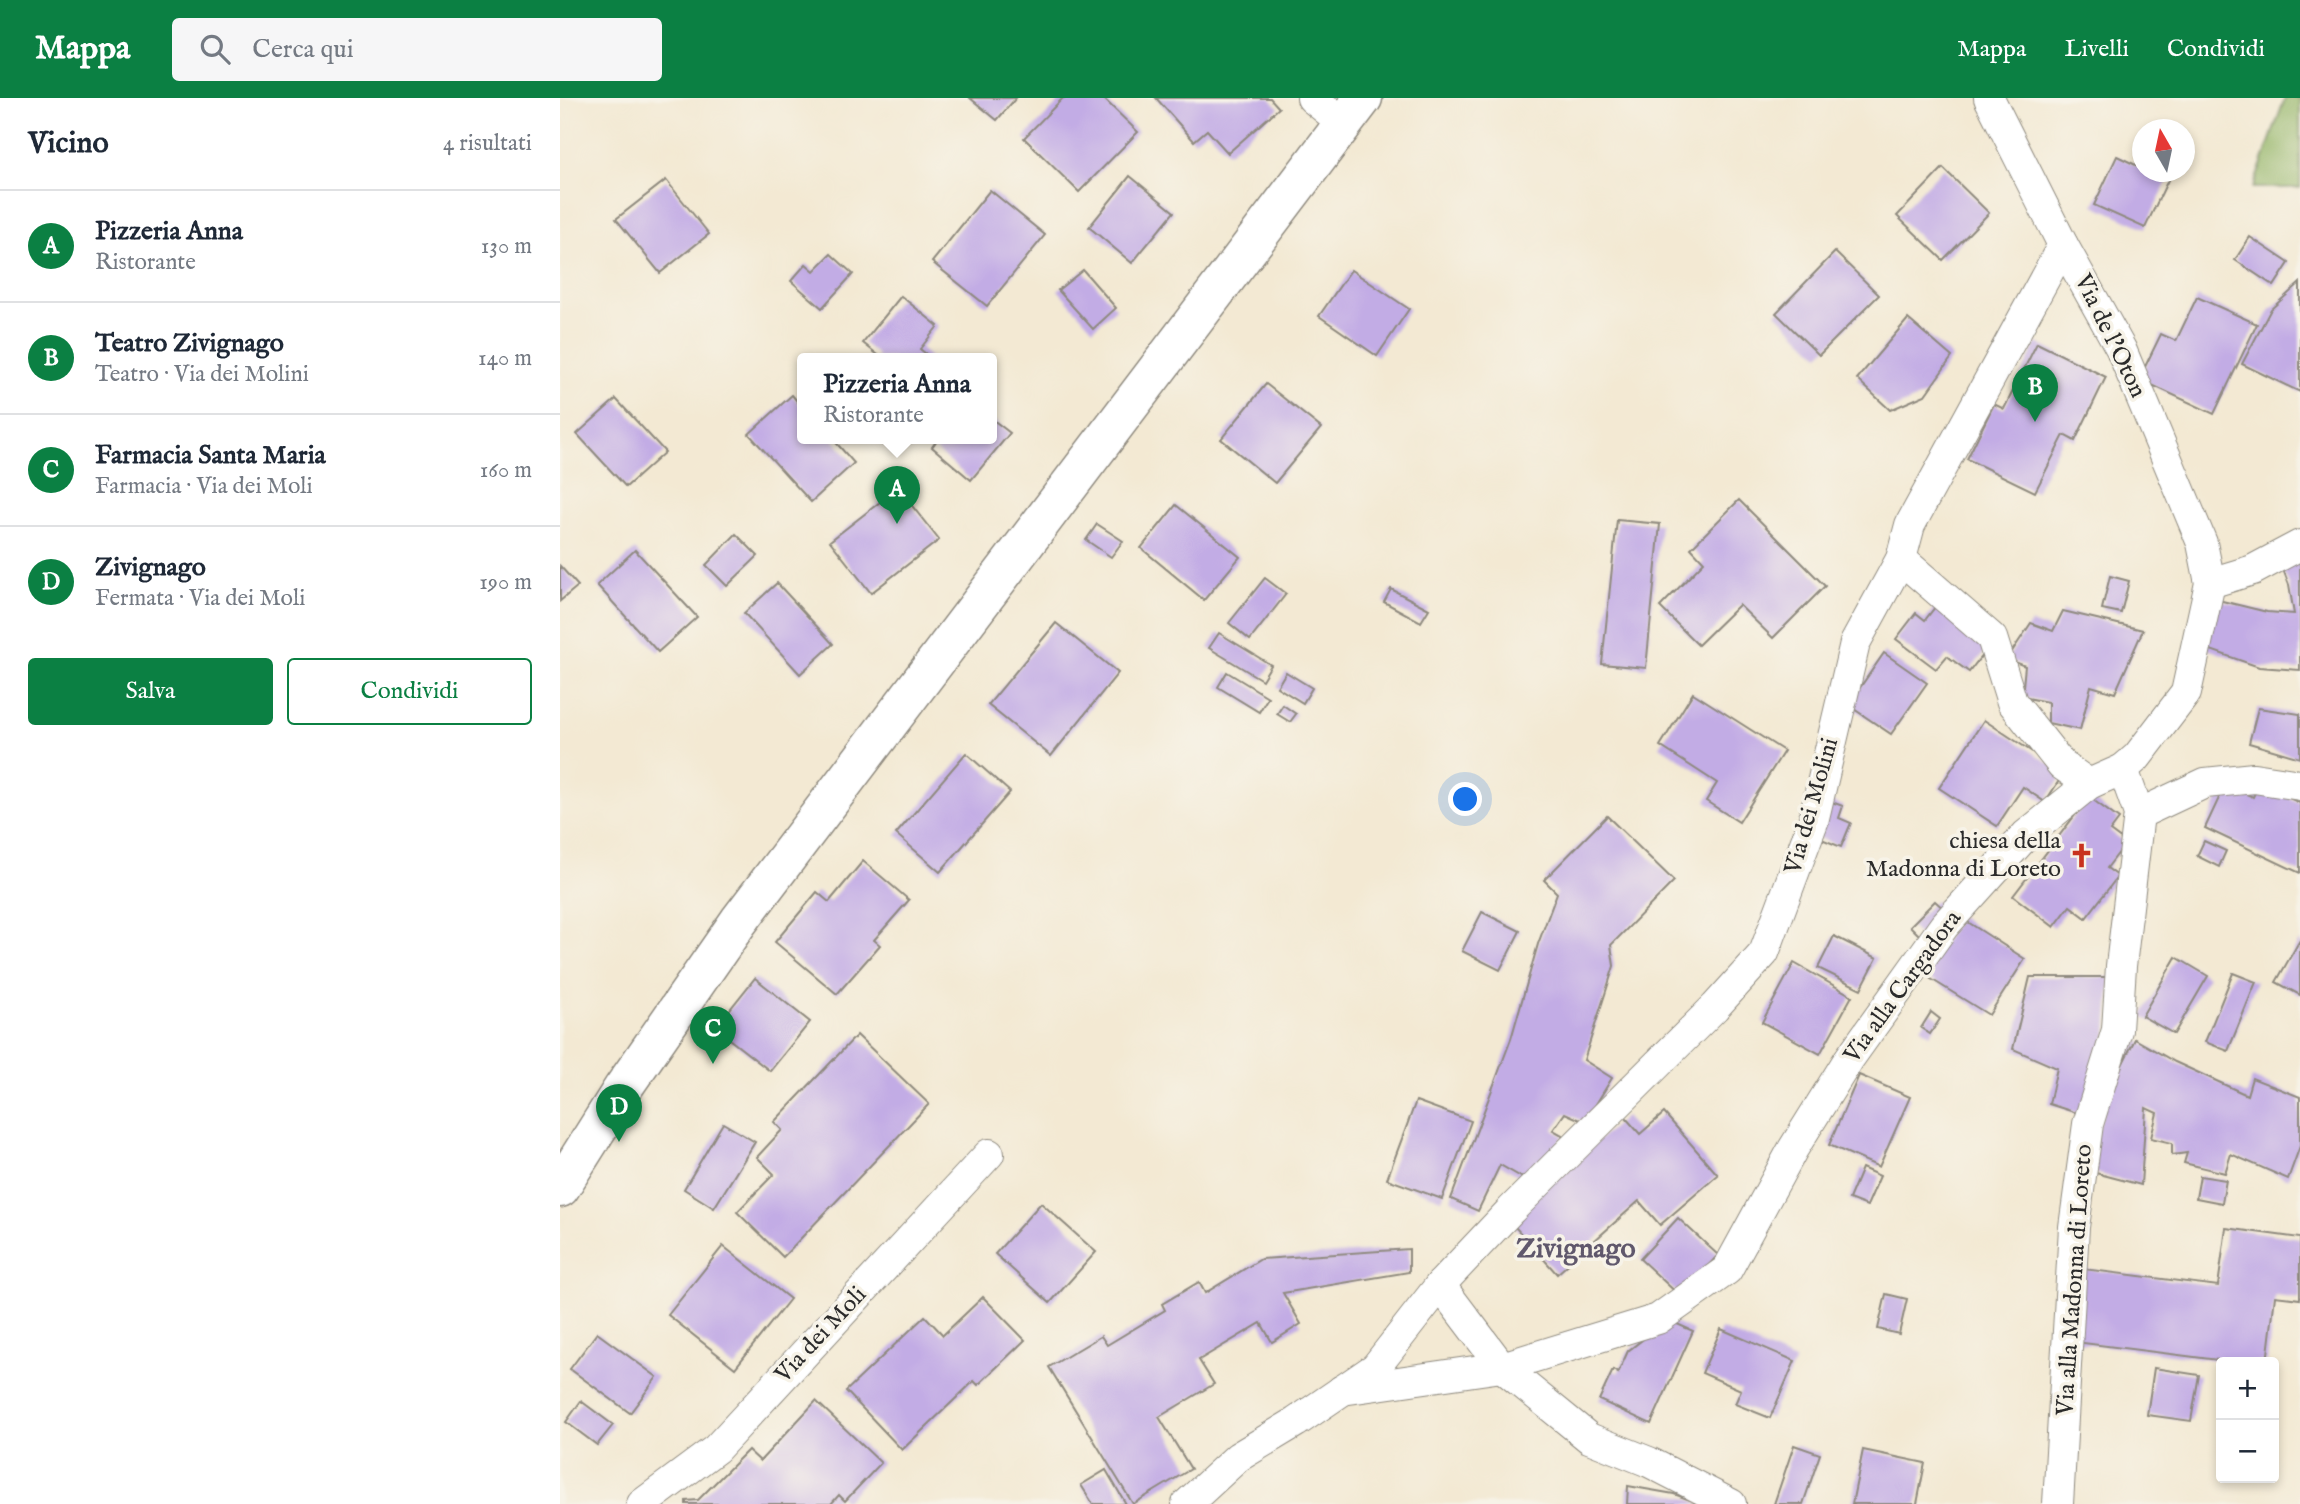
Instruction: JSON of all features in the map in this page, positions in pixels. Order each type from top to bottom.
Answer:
[{"type":"main road","points":[[560,1188],[623,1088],[739,921],[1353,111]]},
{"type":"street","points":[[1312,98],[1353,111]]},
{"type":"street","name":"Via de l'Oton","points":[[1989,98],[2063,244],[2122,349],[2202,543],[2210,583]]},
{"type":"street","name":"Via dei Molini","points":[[1186,1504],[1238,1457],[1296,1422],[1375,1368],[1440,1285],[1511,1210],[1715,1007],[1764,953],[1813,822],[1855,643],[1901,559],[1910,524],[2063,244]]},
{"type":"street","points":[[2210,583],[2253,570],[2300,545]]},
{"type":"street","points":[[1901,559],[1992,638],[2012,702],[2062,765],[2089,784]]},
{"type":"street","name":"Via alla Cargadora","points":[[1342,1390],[1502,1367],[1658,1319],[1727,1270],[1793,1149],[1835,1082],[1944,926],[2026,835],[2089,784],[2123,769],[2137,757],[2186,693],[2210,583]]},
{"type":"street","name":"Via alla Madonna di Loreto","points":[[2058,1504],[2074,1227],[2088,1124],[2117,1031],[2121,966],[2139,814],[2123,769]]},
{"type":"street","points":[[2139,814],[2206,783],[2254,778],[2300,785]]},
{"type":"street","name":"Via dei Moli","points":[[642,1504],[716,1449],[989,1154]]},
{"type":"street","points":[[1440,1285],[1502,1367],[1589,1438],[1649,1462],[1731,1504]]},
{"type":"green space","points":[[2285,98],[2300,98],[2300,188],[2253,188]]},
{"type":"building","points":[[970,98],[1016,98],[997,120]]},
{"type":"building","points":[[1063,98],[1103,98],[1138,132],[1079,192],[1024,138]]},
{"type":"building","points":[[1156,98],[1270,98],[1279,108],[1228,153],[1207,130],[1194,141]]},
{"type":"building","points":[[2117,156],[2132,163],[2132,182],[2167,182],[2145,228],[2094,205]]},
{"type":"building","points":[[1943,168],[1989,213],[1943,260],[1897,216]]},
{"type":"building","points":[[1130,176],[1174,212],[1132,263],[1089,227]]},
{"type":"building","points":[[666,180],[709,234],[660,273],[616,219]]},
{"type":"building","points":[[990,190],[1045,235],[987,306],[932,262]]},
{"type":"building","points":[[2250,237],[2289,263],[2274,286],[2235,260]]},
{"type":"building","points":[[1835,252],[1879,295],[1819,355],[1776,313]]},
{"type":"building","points":[[831,254],[853,274],[822,308],[791,281],[806,264],[814,271]]},
{"type":"building","points":[[1083,270],[1116,308],[1093,329],[1058,290]]},
{"type":"building","points":[[1351,270],[1409,309],[1377,356],[1319,316]]},
{"type":"building","points":[[2300,283],[2300,392],[2242,364],[2271,309]]},
{"type":"building","points":[[901,296],[938,326],[920,349],[925,353],[876,353],[863,343]]},
{"type":"building","points":[[2197,297],[2257,324],[2214,414],[2139,379],[2161,334],[2176,341]]},
{"type":"building","points":[[1908,319],[1952,357],[1925,395],[1890,410],[1857,379]]},
{"type":"building","points":[[2037,343],[2106,377],[2075,441],[2064,435],[2035,492],[1967,459],[1994,404],[2004,409]]},
{"type":"building","points":[[1266,384],[1321,428],[1275,483],[1221,439]]},
{"type":"building","points":[[792,395],[797,401],[797,444],[837,444],[854,463],[811,502],[749,434]]},
{"type":"building","points":[[616,399],[665,452],[626,487],[577,434]]},
{"type":"building","points":[[997,423],[1010,433],[971,480],[932,447],[934,444],[997,444]]},
{"type":"building","points":[[898,488],[939,540],[871,593],[830,541]]},
{"type":"building","points":[[1739,500],[1825,586],[1773,638],[1739,605],[1698,645],[1660,607],[1704,562],[1691,548]]},
{"type":"building","points":[[1176,505],[1240,557],[1204,600],[1141,548]]},
{"type":"building","points":[[1617,520],[1660,524],[1646,668],[1602,664]]},
{"type":"building","points":[[1097,524],[1123,541],[1111,557],[1086,540]]},
{"type":"building","points":[[736,534],[758,556],[727,586],[706,565]]},
{"type":"building","points":[[635,550],[697,617],[658,652],[597,585]]},
{"type":"building","points":[[2300,555],[2300,670],[2259,667],[2202,647],[2218,600],[2267,612],[2294,614],[2289,585],[2281,564]]},
{"type":"building","points":[[560,566],[578,586],[560,601]]},
{"type":"building","points":[[2110,576],[2129,581],[2121,613],[2102,609]]},
{"type":"building","points":[[1265,578],[1286,594],[1250,640],[1229,623]]},
{"type":"building","points":[[777,583],[833,644],[800,674],[744,613]]},
{"type":"building","points":[[1391,589],[1429,609],[1421,622],[1384,602]]},
{"type":"building","points":[[1936,606],[1989,646],[1969,672],[1947,656],[1936,669],[1896,639],[1916,613],[1925,620]]},
{"type":"building","points":[[2063,611],[2143,630],[2115,693],[2091,686],[2080,730],[2048,723],[2048,702],[2022,697],[2025,666],[2007,659],[2031,623],[2053,631]]},
{"type":"building","points":[[1056,623],[1118,673],[1051,756],[988,705]]},
{"type":"building","points":[[1219,633],[1271,665],[1262,680],[1209,648]]},
{"type":"building","points":[[1884,653],[1927,683],[1891,734],[1848,705]]},
{"type":"building","points":[[1227,672],[1268,697],[1259,712],[1218,687]]},
{"type":"building","points":[[1286,672],[1312,688],[1303,703],[1277,687]]},
{"type":"building","points":[[1693,693],[1784,751],[1739,822],[1706,801],[1717,783],[1660,746]]},
{"type":"building","points":[[1283,705],[1296,714],[1290,722],[1277,714]]},
{"type":"building","points":[[2258,708],[2300,714],[2300,758],[2249,743]]},
{"type":"building","points":[[1984,720],[2064,773],[2045,802],[2023,787],[1997,826],[1939,788]]},
{"type":"building","points":[[966,753],[1010,792],[940,872],[896,834]]},
{"type":"building","points":[[2259,784],[2300,803],[2300,873],[2205,828],[2225,785],[2253,797]]},
{"type":"building","name":"chiesa della Madonna di Loreto","points":[[2089,797],[2119,819],[2110,831],[2126,843],[2107,868],[2118,876],[2086,918],[2070,906],[2054,927],[2013,896]]},
{"type":"building","points":[[1829,801],[1843,806],[1839,818],[1851,823],[1841,847],[1814,836]]},
{"type":"building","points":[[1607,816],[1674,881],[1611,945],[1614,966],[1584,1060],[1612,1078],[1585,1122],[1565,1113],[1553,1130],[1564,1136],[1528,1181],[1500,1165],[1478,1211],[1451,1199],[1511,1039],[1538,944],[1557,893],[1544,880]]},
{"type":"building","points":[[2204,841],[2226,851],[2219,867],[2197,856]]},
{"type":"building","points":[[863,861],[909,900],[874,940],[880,945],[837,994],[775,942],[817,892],[829,902]]},
{"type":"building","points":[[1935,901],[1945,910],[1920,936],[1910,926]]},
{"type":"building","points":[[1482,912],[1520,931],[1500,970],[1462,951]]},
{"type":"building","points":[[1960,917],[2025,959],[1989,1015],[1923,974]]},
{"type":"building","points":[[1834,936],[1877,958],[1861,989],[1818,968]]},
{"type":"building","points":[[2300,940],[2300,995],[2276,982]]},
{"type":"building","points":[[2176,957],[2208,976],[2174,1034],[2142,1016]]},
{"type":"building","points":[[1794,963],[1852,996],[1820,1054],[1762,1022]]},
{"type":"building","points":[[2233,973],[2256,982],[2228,1051],[2205,1042]]},
{"type":"building","points":[[2030,977],[2111,977],[2107,1035],[2083,1115],[2049,1104],[2057,1068],[2013,1049]]},
{"type":"building","points":[[755,978],[810,1022],[770,1071],[715,1028]]},
{"type":"building","points":[[1931,1012],[1940,1019],[1930,1034],[1921,1028]]},
{"type":"building","points":[[857,1035],[929,1104],[783,1257],[737,1212],[774,1174],[757,1157],[782,1130],[774,1122]]},
{"type":"building","points":[[2135,1039],[2175,1062],[2247,1095],[2252,1078],[2300,1097],[2300,1146],[2288,1179],[2231,1154],[2225,1173],[2184,1163],[2187,1153],[2172,1155],[2172,1143],[2151,1138],[2157,1113],[2146,1108],[2141,1185],[2088,1171],[2107,1095]]},
{"type":"building","points":[[1859,1075],[1910,1097],[1879,1167],[1829,1145]]},
{"type":"building","points":[[1416,1101],[1471,1121],[1442,1199],[1387,1179]]},
{"type":"building","points":[[1664,1113],[1718,1175],[1660,1225],[1639,1201],[1557,1274],[1508,1219],[1625,1117],[1640,1134]]},
{"type":"building","points":[[723,1123],[755,1142],[714,1208],[684,1189]]},
{"type":"building","points":[[1862,1168],[1880,1176],[1867,1206],[1849,1199]]},
{"type":"building","points":[[2200,1176],[2226,1180],[2222,1203],[2196,1198]]},
{"type":"building","points":[[1041,1203],[1096,1252],[1050,1303],[995,1254]]},
{"type":"building","points":[[1678,1218],[1718,1255],[1680,1296],[1640,1259]]},
{"type":"building","points":[[2226,1228],[2300,1238],[2300,1299],[2275,1296],[2268,1357],[2216,1357],[2216,1360],[2075,1342],[2084,1269],[2218,1286]]},
{"type":"building","points":[[723,1246],[790,1299],[735,1368],[668,1315]]},
{"type":"building","points":[[1409,1249],[1409,1272],[1283,1293],[1301,1324],[1272,1342],[1261,1323],[1199,1360],[1214,1384],[1159,1417],[1191,1469],[1133,1504],[1049,1367],[1101,1336],[1107,1345],[1165,1310],[1162,1304],[1199,1282],[1205,1293],[1261,1259]]},
{"type":"building","points":[[1886,1294],[1907,1299],[1899,1334],[1878,1329]]},
{"type":"building","points":[[983,1297],[1025,1340],[978,1385],[974,1381],[902,1450],[846,1391],[925,1316],[943,1335]]},
{"type":"building","points":[[1668,1320],[1693,1331],[1651,1424],[1599,1400],[1613,1370],[1618,1373],[1628,1351]]},
{"type":"building","points":[[1721,1329],[1795,1361],[1770,1418],[1735,1404],[1741,1390],[1702,1373]]},
{"type":"building","points":[[597,1333],[657,1377],[630,1413],[570,1369]]},
{"type":"building","points":[[2154,1368],[2199,1375],[2191,1421],[2147,1415]]},
{"type":"building","points":[[581,1401],[613,1425],[597,1445],[566,1422]]},
{"type":"building","points":[[816,1401],[881,1463],[845,1501],[839,1495],[831,1504],[686,1504],[686,1501],[698,1500],[748,1450],[760,1461]]},
{"type":"building","points":[[1794,1445],[1820,1454],[1803,1504],[1774,1504]]},
{"type":"building","points":[[1863,1450],[1925,1463],[1917,1504],[1852,1504]]},
{"type":"building","points":[[1106,1470],[1126,1504],[1093,1504],[1081,1485]]},
{"type":"building","points":[[1628,1486],[1674,1494],[1701,1504],[1627,1504]]},
{"type":"place","name":"Teatro Zivignago","points":[[2035,422]]},
{"type":"place","name":"Pizzeria Anna","points":[[897,524]]},
{"type":"place","name":"chiesa della Madonna di Loreto","points":[[2081,855]]},
{"type":"place","name":"Farmacia Santa Maria","points":[[713,1064]]},
{"type":"place","name":"Zivignago","points":[[619,1142]]},
{"type":"district","name":"Zivignago","points":[[1576,1249]]}]
